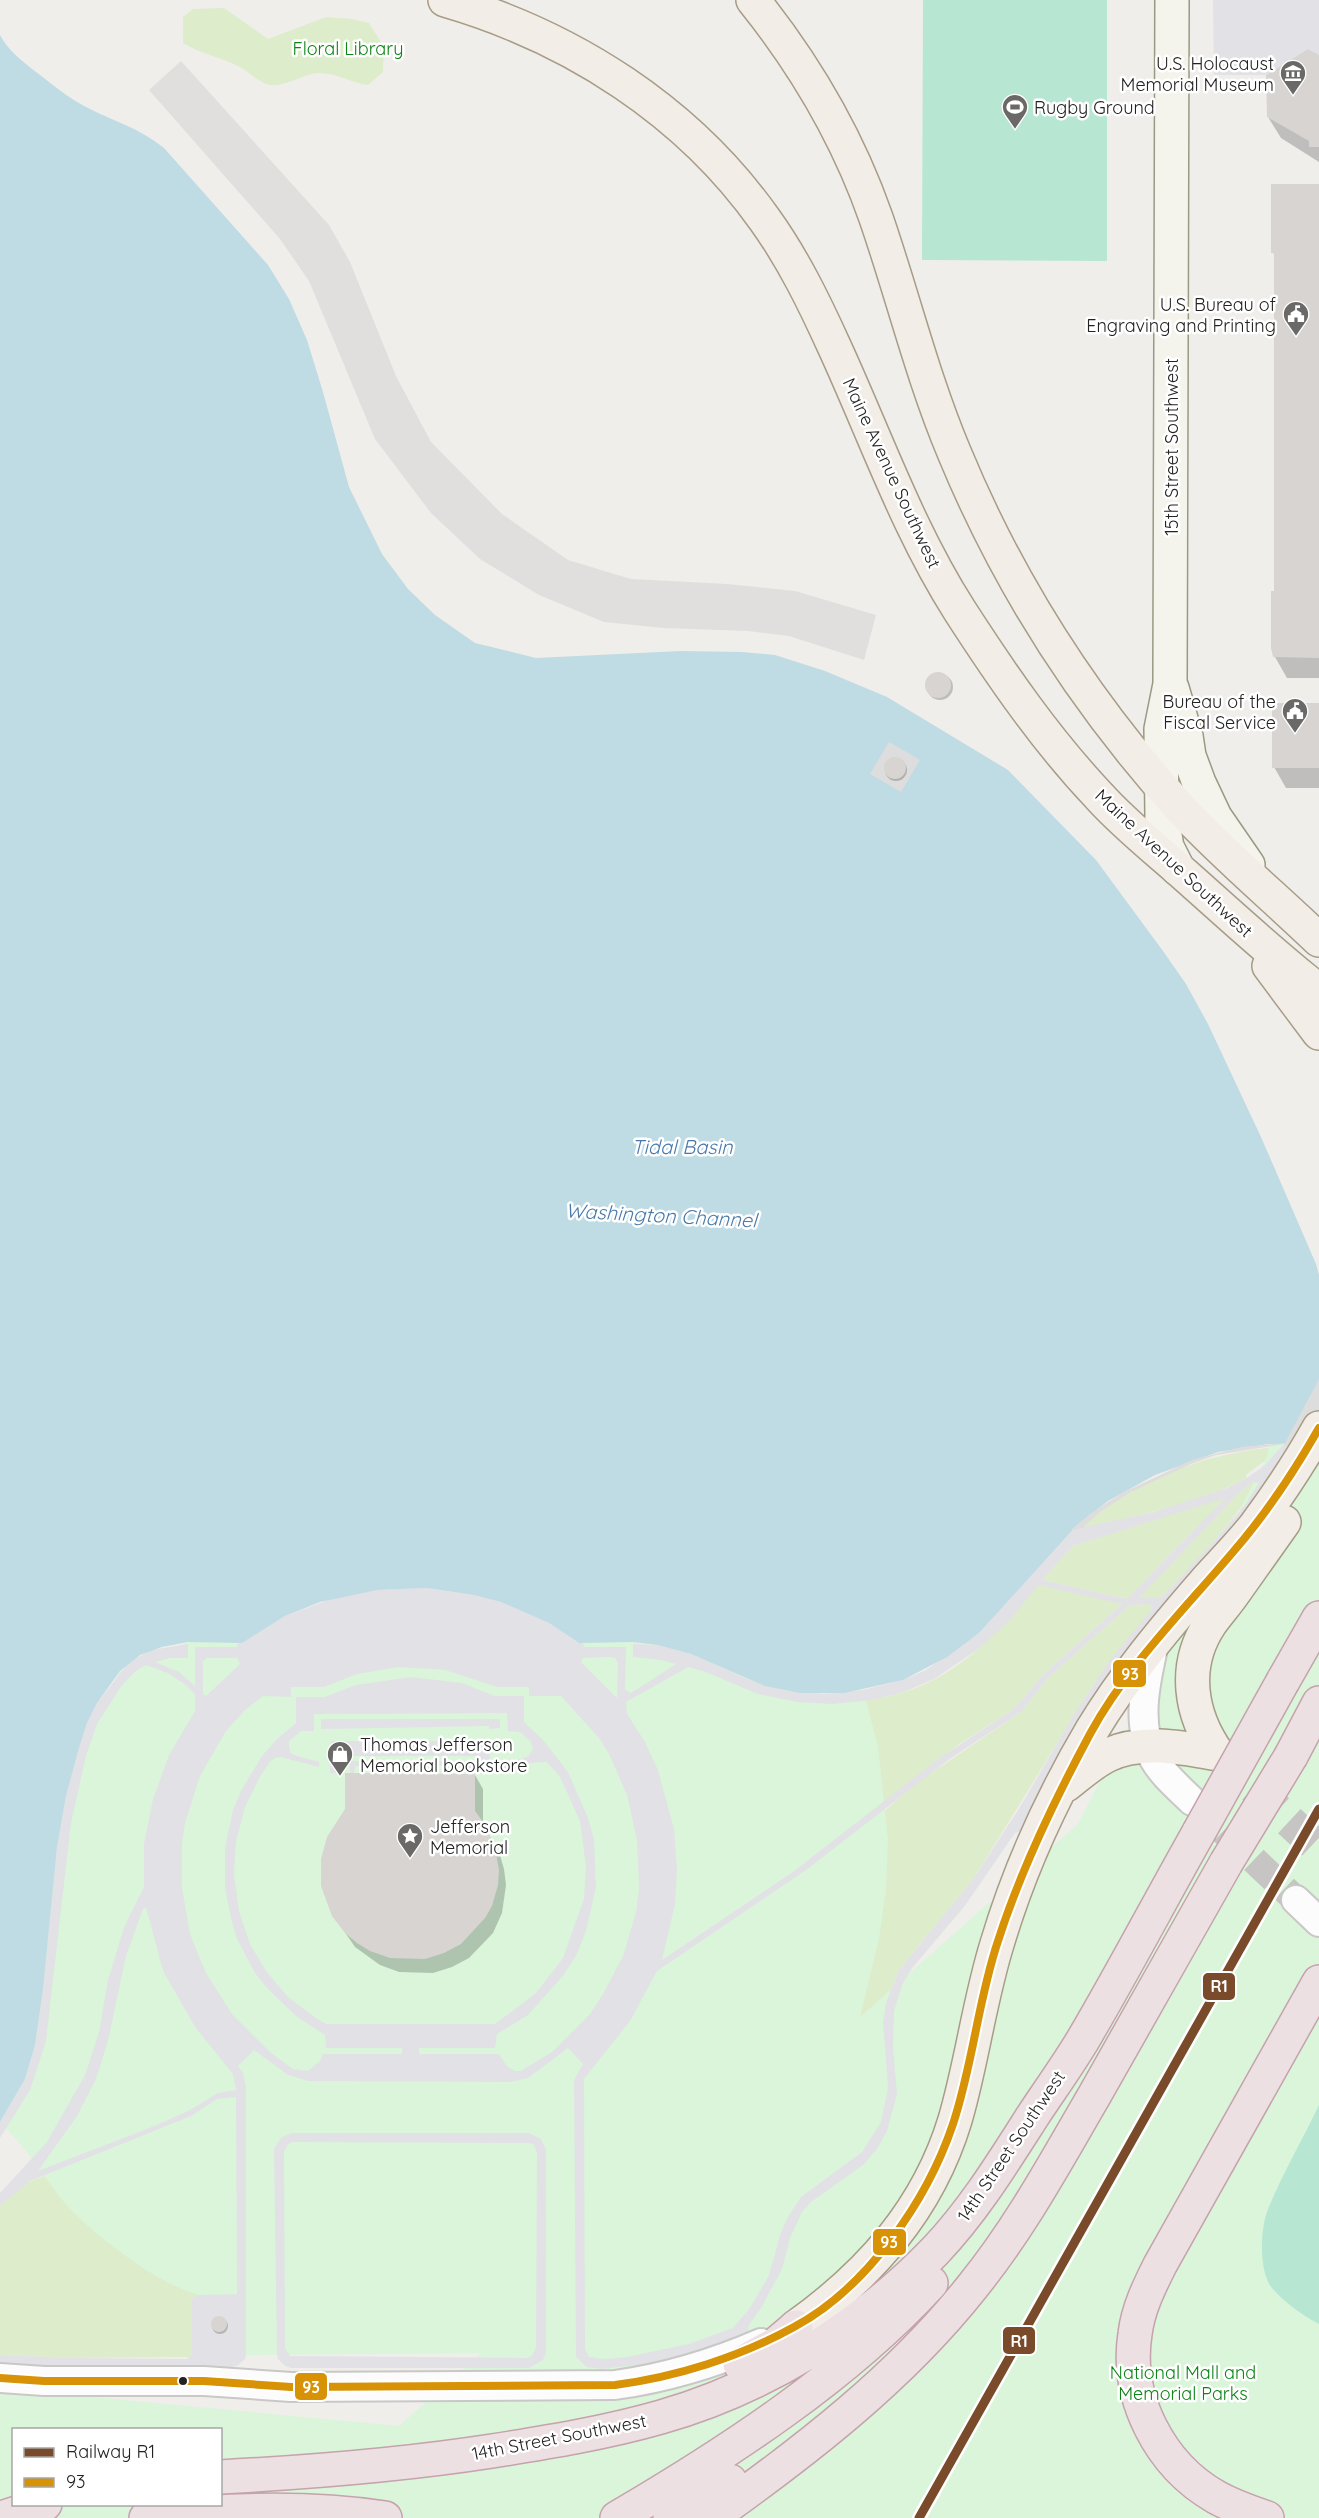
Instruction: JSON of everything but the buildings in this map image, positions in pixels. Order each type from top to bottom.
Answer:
[{"type":"highway","name":"14th Street Southwest","points":[[222,2477],[334,2471],[450,2457],[596,2434],[664,2417],[763,2377],[826,2341],[884,2298],[935,2251],[958,2224],[998,2171],[1083,2039],[1319,1618]]},
{"type":"highway","points":[[711,2518],[762,2482],[843,2416],[922,2344],[972,2287],[1036,2196],[1291,1756],[1319,1702]]},
{"type":"highway","points":[[1291,1756],[1319,1719]]},
{"type":"highway","points":[[1267,2518],[1215,2496],[1185,2474],[1169,2457],[1146,2419],[1138,2394],[1134,2367],[1135,2334],[1143,2301],[1160,2265],[1319,1982]]},
{"type":"highway","points":[[617,2518],[680,2481],[802,2397],[862,2349],[917,2298],[980,2226],[1016,2176],[1047,2125],[1083,2039]]},
{"type":"highway","points":[[450,2457],[559,2423],[656,2400],[746,2362],[776,2344],[795,2327]]},
{"type":"highway","points":[[670,2518],[750,2467],[843,2416]]},
{"type":"highway","points":[[1,2518],[42,2506]]},
{"type":"highway","points":[[146,2518],[204,2512],[278,2510],[352,2513],[385,2518]]},
{"type":"main road","name":"Maine Avenue Southwest","points":[[445,0],[492,15],[570,49],[635,89],[692,136],[743,191],[785,250],[821,317],[904,507],[957,607],[1006,681],[1098,796],[1129,827],[1319,991]]},
{"type":"main road","points":[[753,0],[776,28],[816,88],[863,183],[949,441],[1002,554],[1044,627],[1097,709],[1161,785],[1206,833],[1319,940]]},
{"type":"main road","name":"15th Street Southwest","points":[[1172,0],[1170,684],[1161,729],[1161,785],[1163,833],[1178,869]]},
{"type":"main road","points":[[1170,684],[1198,783],[1215,817],[1265,889]]},
{"type":"main road","points":[[1234,919],[1319,1033]]},
{"type":"main road","points":[[1060,1789],[1108,1755],[1130,1749],[1185,1748],[1218,1754],[1206,1736],[1193,1697],[1191,1679],[1199,1647],[1209,1626],[1286,1519],[1313,1464],[1319,1428]]},
{"type":"main road","points":[[795,2327],[858,2278],[906,2220],[932,2176],[954,2123],[960,2102],[977,2017],[998,1940],[1024,1870],[1060,1789],[1093,1729],[1154,1644],[1255,1526],[1313,1464]]},
{"type":"street","points":[[1154,1644],[1144,1690],[1143,1714],[1149,1748],[1155,1761],[1170,1780],[1192,1801]]},
{"type":"street","points":[[1296,1900],[1319,1922]]},
{"type":"street","points":[[0,2378],[45,2381],[204,2381],[291,2387],[615,2385],[651,2380],[688,2369],[737,2353],[795,2327]]},
{"type":"green space","name":"Rugby Ground","points":[[923,0],[1107,0],[1107,261],[922,260]]},
{"type":"green space","name":"Floral Library","points":[[224,8],[268,39],[326,17],[369,23],[384,47],[383,72],[368,85],[319,73],[279,85],[266,84],[238,66],[183,43],[183,17],[193,9]]},
{"type":"green space","name":"National Mall and Memorial Parks","points":[[1319,1379],[1319,2518],[0,2518],[0,2388],[399,2426],[481,2353],[246,2355],[246,2295],[205,2296],[184,2290],[127,2257],[75,2214],[19,2142],[0,2123],[12,2103],[43,1989],[57,1847],[66,1796],[79,1748],[120,1671],[188,1642],[633,1642],[658,1645],[863,1690],[878,1746],[888,1840],[886,1890],[879,1939],[860,2017],[1078,1824],[1267,1457],[1269,1444]]},
{"type":"green space","points":[[1277,1447],[1267,1459],[1246,1475],[1247,1478],[1228,1487],[1167,1508],[1084,1528],[1084,1525],[1106,1508],[1152,1481],[1175,1471],[1224,1455]]},
{"type":"green space","points":[[1253,1482],[1257,1482],[1225,1528],[1161,1598],[1138,1598],[1238,1494]]},
{"type":"green space","points":[[1226,1497],[1127,1599],[1042,1580],[1073,1546]]},
{"type":"green space","points":[[1038,1584],[1123,1603],[1043,1675],[1014,1709],[958,1745],[850,1830],[832,1704],[901,1693],[942,1675],[978,1649],[994,1634]]},
{"type":"green space","points":[[1150,1604],[1152,1609],[1093,1685],[974,1878],[899,1970],[886,2003],[883,2022],[586,2075],[914,1785],[1021,1712],[1049,1677],[1130,1605]]},
{"type":"green space","points":[[1319,2105],[1319,2324],[1282,2299],[1272,2288],[1265,2272],[1262,2251],[1267,2212]]},
{"type":"green space","points":[[44,2176],[200,2295],[192,2357],[71,2358],[0,2355],[0,2206],[24,2184]]},
{"type":"shaded area","points":[[1213,0],[1319,0],[1319,55],[1308,49],[1266,75],[1214,75]]},
{"type":"shaded area","points":[[181,61],[329,225],[350,262],[396,376],[431,442],[502,514],[568,560],[631,579],[727,584],[795,591],[876,615],[864,660],[789,636],[748,631],[663,628],[604,622],[539,595],[480,559],[431,513],[375,439],[309,281],[280,239],[149,90]]},
{"type":"shaded area","points":[[1284,1444],[1293,1450],[1053,1767],[1021,1831],[1015,1833],[964,1907],[913,1967],[903,1983],[894,2011],[893,2046],[897,2094],[887,2131],[877,2149],[863,2165],[811,2202],[802,2212],[790,2238],[782,2269],[749,2325],[748,2331],[718,2345],[659,2362],[602,2369],[587,2367],[576,2357],[574,2080],[583,2064],[568,2048],[528,2078],[511,2082],[308,2081],[288,2075],[254,2050],[238,2066],[243,2073],[246,2088],[245,2359],[237,2366],[231,2367],[50,2368],[0,2365],[0,2355],[187,2359],[192,2354],[192,2299],[200,2295],[237,2294],[236,2097],[217,2099],[191,2116],[30,2181],[0,2206],[0,2193],[47,2142],[85,2075],[99,2032],[108,1980],[124,1927],[144,1887],[144,1844],[153,1799],[169,1755],[195,1711],[195,1694],[186,1685],[168,1673],[146,1665],[137,1670],[122,1685],[97,1724],[86,1756],[71,1823],[46,2041],[30,2090],[0,2138],[0,2122],[25,2079],[35,2045],[57,1847],[66,1796],[79,1748],[87,1723],[97,1703],[129,1662],[151,1650],[188,1644],[188,1658],[170,1658],[155,1662],[179,1672],[195,1686],[195,1647],[237,1647],[237,1644],[285,1616],[337,1597],[377,1590],[427,1588],[474,1595],[501,1602],[549,1623],[579,1643],[583,1643],[584,1647],[626,1647],[625,1690],[631,1693],[676,1664],[633,1657],[633,1644],[658,1645],[691,1654],[747,1679],[783,1690],[824,1694],[863,1690],[903,1680],[926,1670],[979,1633],[1071,1530],[1154,1512],[1227,1488],[1247,1478],[1265,1465]],"holes":[[[1253,1482],[1259,1483],[1244,1506],[1216,1539],[1161,1598],[1139,1598],[1238,1494]],[[1225,1498],[1127,1599],[1042,1580],[1073,1546]],[[1038,1585],[1122,1604],[1043,1675],[1014,1709],[938,1759],[793,1872],[662,1960],[675,1904],[677,1869],[674,1829],[658,1770],[645,1742],[627,1714],[626,1702],[688,1667],[706,1672],[758,1694],[797,1702],[832,1704],[872,1700],[904,1692],[934,1679],[980,1648],[1008,1622]],[[1150,1604],[1152,1609],[1110,1660],[1076,1711],[1020,1807],[974,1878],[899,1970],[886,2003],[883,2022],[888,2088],[881,2122],[862,2152],[801,2197],[781,2232],[769,2275],[750,2308],[733,2328],[689,2344],[627,2357],[604,2359],[589,2357],[585,2349],[584,2079],[630,2021],[657,1971],[806,1870],[951,1758],[1021,1712],[1049,1677],[1130,1605]],[[207,1658],[237,1658],[240,1664],[206,1696],[203,1694],[203,1661]],[[583,1658],[615,1658],[618,1663],[617,1698],[581,1662]],[[398,1667],[445,1670],[497,1687],[529,1687],[529,1696],[561,1696],[599,1738],[609,1754],[627,1795],[637,1840],[639,1888],[636,1912],[623,1956],[590,2014],[552,2052],[521,2071],[515,2071],[507,2066],[499,2054],[419,2054],[419,2048],[495,2048],[497,2034],[528,2015],[562,1977],[576,1956],[586,1931],[596,1887],[594,1839],[588,1818],[568,1772],[544,1741],[524,1722],[524,1696],[495,1696],[462,1683],[411,1677],[356,1685],[325,1697],[296,1697],[296,1723],[262,1756],[242,1789],[233,1810],[225,1848],[225,1888],[237,1939],[255,1973],[297,2017],[325,2035],[326,2048],[402,2048],[402,2054],[323,2054],[320,2061],[308,2071],[293,2069],[271,2053],[232,2014],[206,1973],[190,1934],[182,1888],[182,1845],[185,1823],[200,1776],[226,1731],[245,1710],[263,1696],[291,1697],[291,1687],[324,1687],[357,1674]],[[507,1713],[508,1731],[520,1732],[530,1741],[533,1748],[529,1756],[502,1765],[502,1771],[529,1763],[547,1762],[560,1777],[580,1821],[586,1867],[584,1899],[563,1958],[535,1994],[495,2024],[326,2024],[288,1997],[266,1971],[250,1944],[239,1911],[234,1874],[236,1842],[245,1807],[270,1762],[281,1757],[319,1767],[319,1762],[297,1756],[291,1753],[289,1747],[289,1741],[301,1731],[314,1731],[314,1714]],[[146,1907],[163,1971],[195,2027],[233,2074],[236,2090],[218,2093],[190,2110],[157,2125],[38,2171],[77,2116],[96,2079],[108,2041],[126,1956],[143,1909]]]},
{"type":"shaded area","points":[[321,1719],[500,1719],[500,1728],[489,1729],[489,1726],[321,1729]]},
{"type":"shaded area","points":[[331,1741],[490,1741],[490,1774],[478,1774],[477,1756],[344,1756],[343,1773],[330,1773]]},
{"type":"shaded area","points":[[350,1761],[471,1761],[471,1773],[467,1773],[467,1765],[355,1766],[354,1773],[350,1773]]},
{"type":"shaded area","points":[[291,2133],[529,2133],[541,2139],[546,2149],[546,2352],[543,2360],[529,2368],[291,2368],[285,2366],[278,2359],[277,2354],[274,2149],[281,2138]],"holes":[[[293,2142],[530,2143],[534,2145],[537,2153],[536,2347],[532,2356],[527,2358],[290,2356],[285,2348],[284,2152],[288,2144]]]},
{"type":"water","name":"Tidal Basin","points":[[0,35],[19,58],[67,96],[137,131],[164,148],[268,265],[289,299],[307,340],[349,487],[382,554],[408,589],[435,615],[475,643],[536,658],[681,651],[742,652],[775,655],[825,671],[887,697],[1008,770],[1096,860],[1186,984],[1208,1024],[1261,1137],[1316,1264],[1319,1275],[1319,1466],[1284,1444],[1269,1444],[1218,1452],[1155,1475],[1108,1501],[1076,1526],[979,1633],[947,1657],[903,1680],[844,1693],[800,1693],[765,1686],[691,1654],[658,1645],[633,1642],[579,1643],[549,1623],[501,1602],[474,1595],[427,1588],[377,1590],[320,1602],[285,1616],[242,1643],[188,1642],[162,1647],[140,1655],[120,1671],[97,1703],[87,1723],[79,1748],[66,1796],[57,1847],[35,2045],[25,2079],[0,2122]]},
{"type":"pier","points":[[889,742],[920,760],[901,792],[870,774]]},
{"type":"pier","points":[[1319,1379],[1319,1466],[1284,1444],[1216,1455],[1131,1492],[1102,1511],[1084,1528],[1071,1530],[1122,1493],[1192,1460],[1241,1447],[1285,1443]]},
{"type":"tunnel","points":[[1218,1754],[1319,1849]]},
{"type":"tunnel","points":[[1193,1802],[1296,1900]]},
{"type":"rail line","name":"R1","points":[[919,2518],[1319,1809]]},
{"type":"transit line","name":"93","points":[[0,2378],[44,2381],[204,2381],[291,2387],[615,2385],[684,2371],[752,2348],[794,2327],[821,2310],[846,2290],[891,2240],[911,2212],[942,2153],[960,2101],[985,1986],[1007,1914],[1039,1836],[1090,1734],[1121,1685],[1139,1662],[1257,1523],[1290,1477],[1319,1428]]},
{"type":"place","name":"U.S. Holocaust Memorial Museum","points":[[1293,96]]},
{"type":"place","name":"Rugby Ground","points":[[1015,130]]},
{"type":"place","name":"U.S. Bureau of Engraving and Printing","points":[[1296,337]]},
{"type":"place","name":"Bureau of the Fiscal Service","points":[[1295,734]]},
{"type":"place","name":"Thomas Jefferson Memorial bookstore","points":[[340,1777]]},
{"type":"place","name":"Jefferson Memorial","points":[[410,1859]]},
{"type":"water label","name":"Washington Channel","points":[[661,1215]]}]
